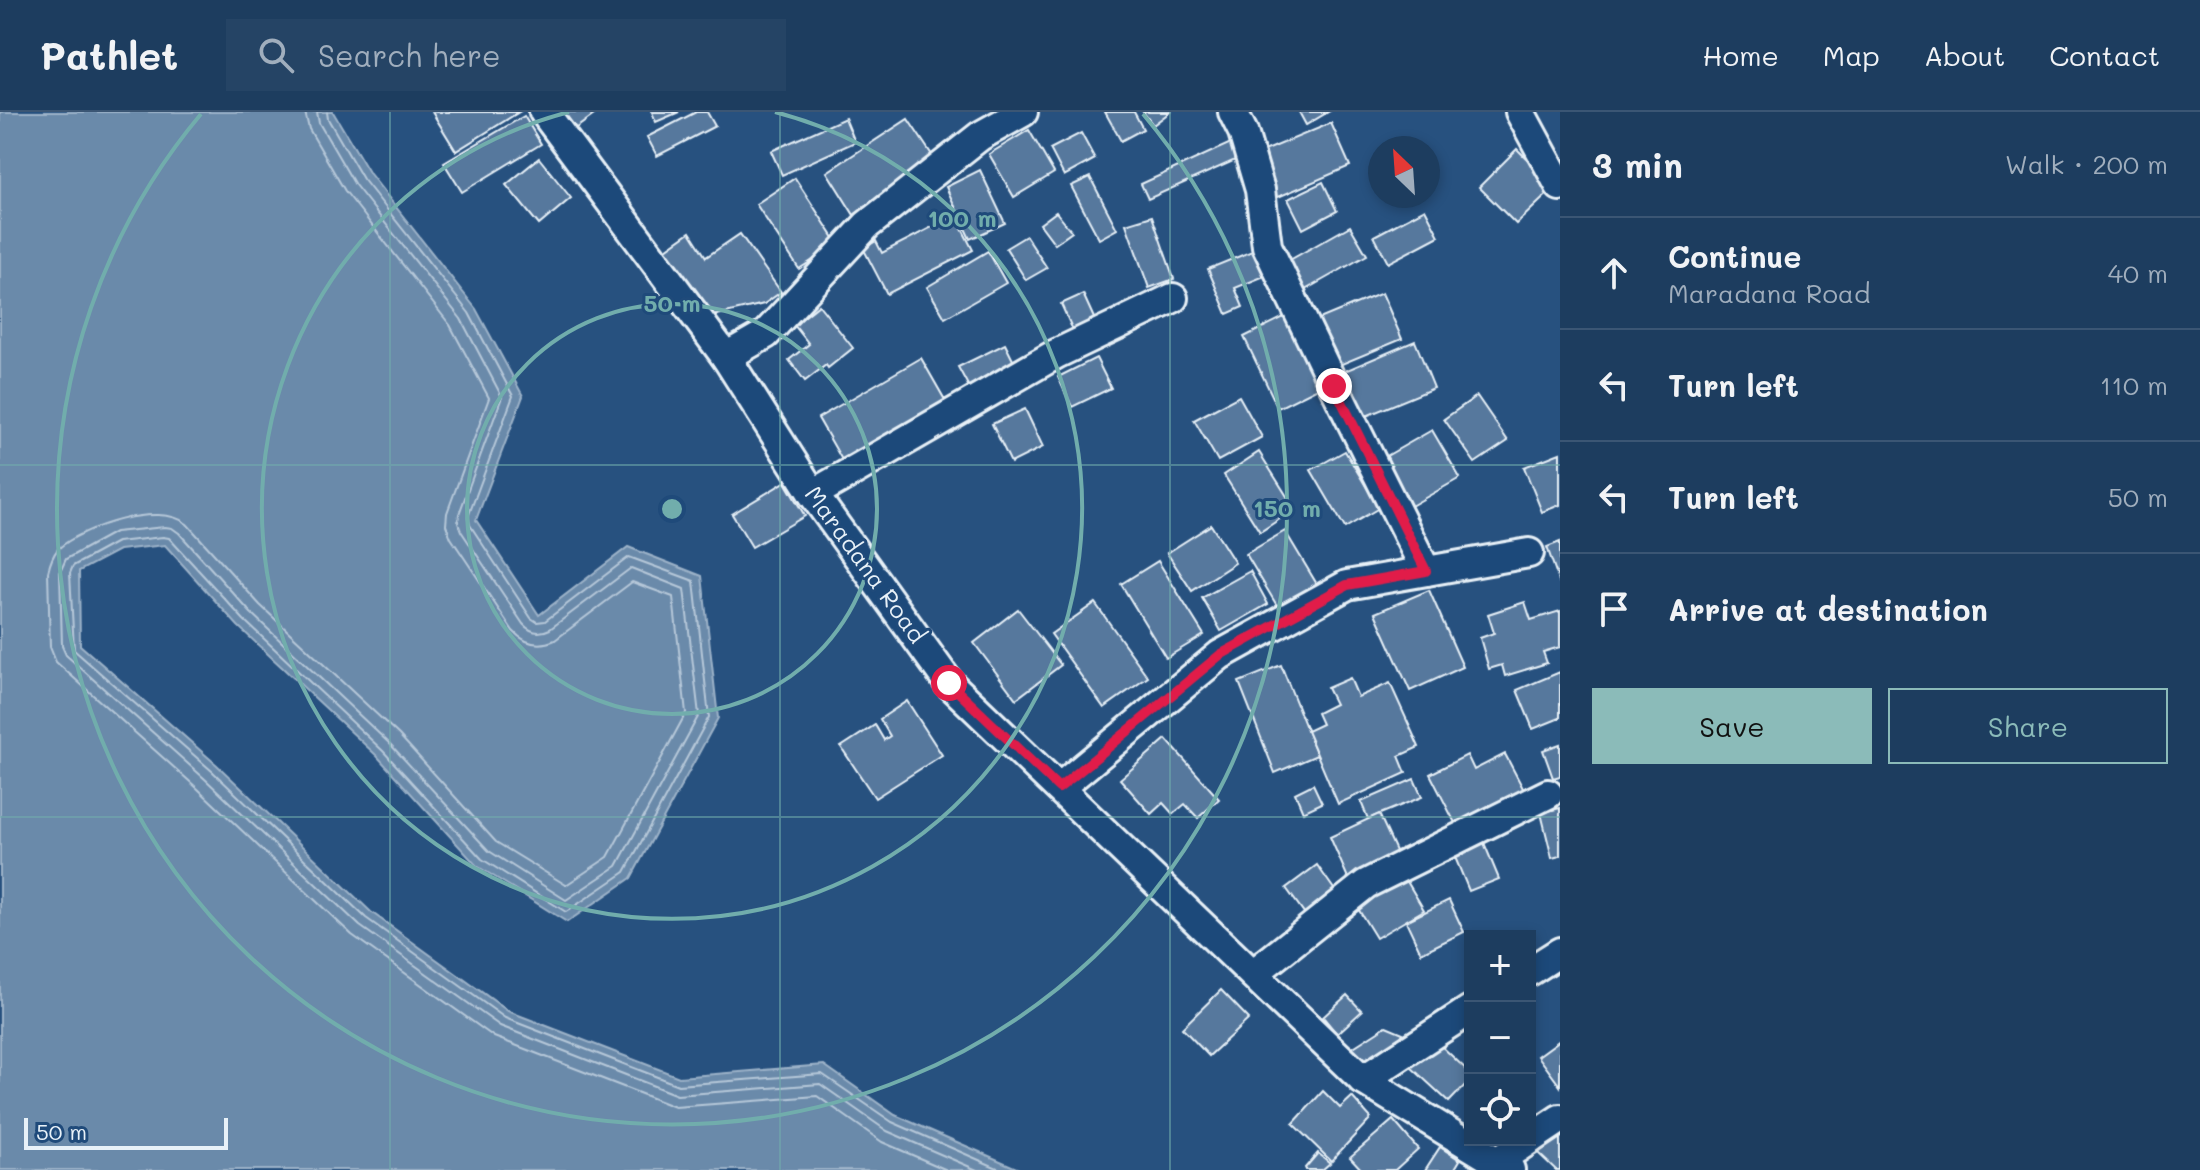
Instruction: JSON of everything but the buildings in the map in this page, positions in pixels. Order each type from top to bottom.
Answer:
[{"type":"street","name":"Maradana Road","points":[[544,112],[726,357],[813,494],[949,683],[1363,1080],[1504,1165]]},
{"type":"street","points":[[726,357],[766,334],[867,225],[980,136],[1023,112]]},
{"type":"street","points":[[1233,112],[1243,132],[1260,190],[1267,246],[1426,571]]},
{"type":"street","points":[[1520,112],[1560,186]]},
{"type":"street","points":[[813,494],[1056,354],[1173,298]]},
{"type":"street","points":[[1059,788],[1220,655],[1347,585],[1529,553]]},
{"type":"street","points":[[1253,974],[1366,884],[1548,794]]},
{"type":"street","points":[[1536,967],[1560,952]]},
{"type":"street","points":[[1363,1080],[1464,1014]]},
{"type":"street","points":[[1536,1136],[1560,1119]]},
{"type":"street","points":[[1504,1165],[1524,1146]]},
{"type":"water","points":[[0,112],[333,112],[370,174],[476,309],[523,396],[476,520],[539,615],[628,547],[702,576],[718,718],[631,878],[567,922],[477,866],[377,756],[238,626],[165,545],[119,550],[79,571],[80,645],[217,765],[371,912],[508,1011],[679,1077],[824,1065],[895,1115],[1021,1170],[0,1170]]},
{"type":"route","points":[[949,683],[1059,788],[1220,655],[1347,585],[1426,571],[1334,386]]}]
